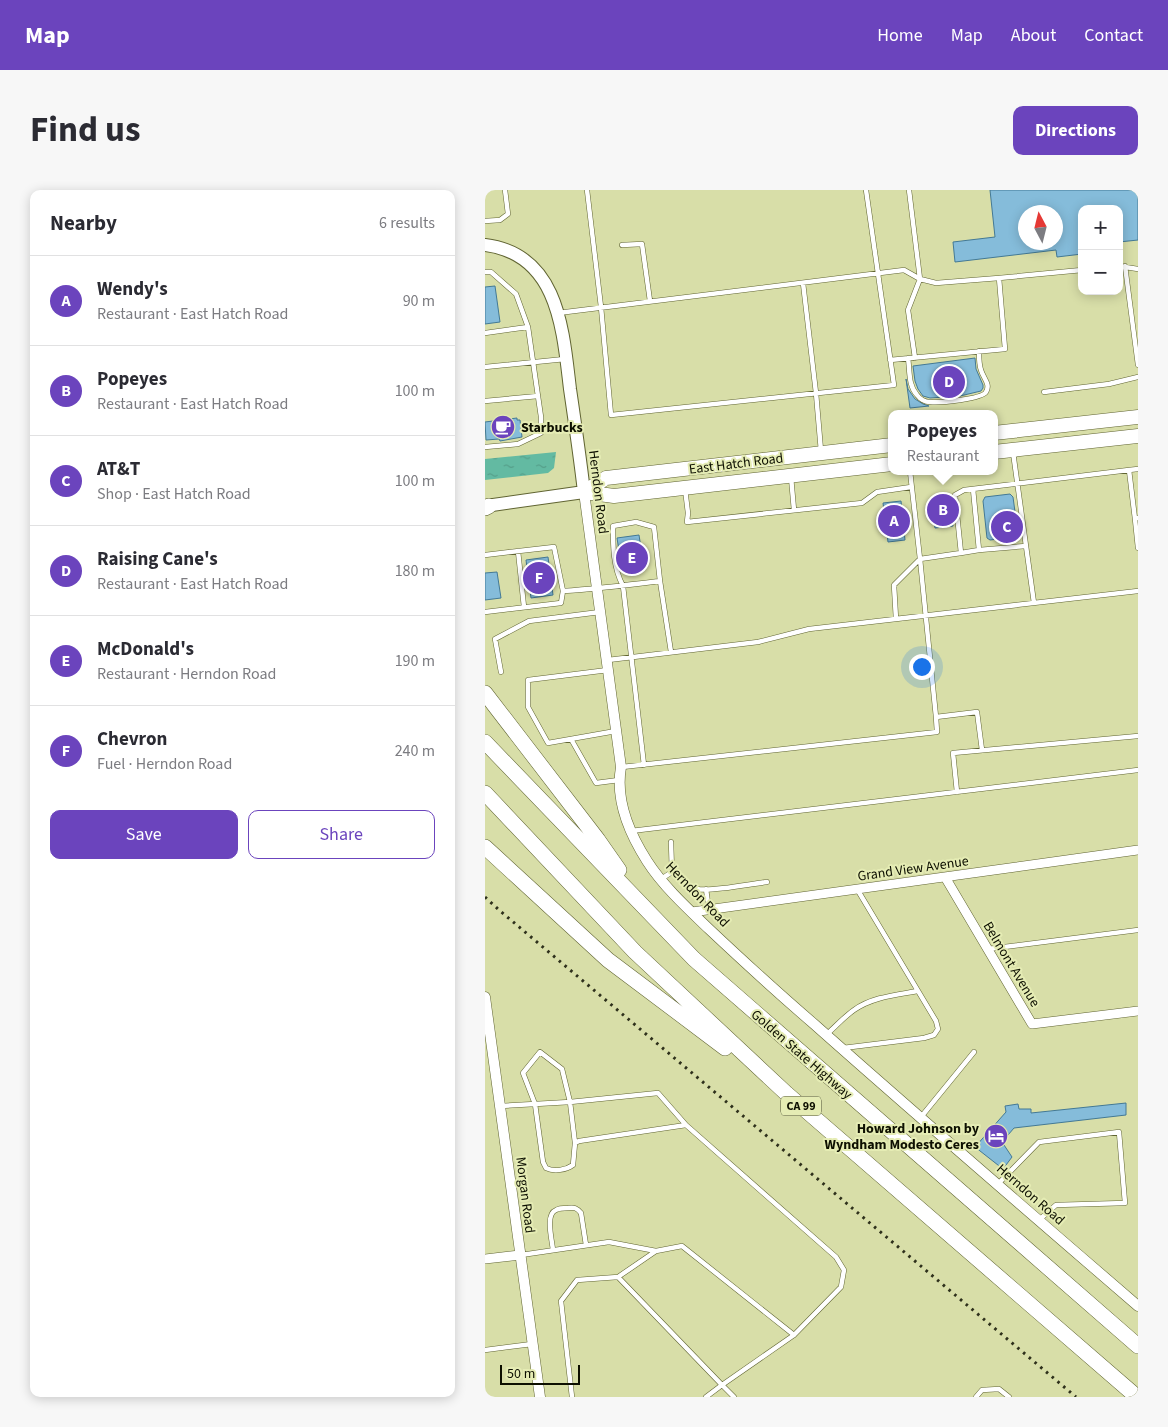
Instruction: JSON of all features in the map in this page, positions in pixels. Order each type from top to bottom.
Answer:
[{"type":"highway","points":[[485,694],[598,840],[645,908]]},
{"type":"highway","name":"Golden State Highway","points":[[485,742],[694,959],[1138,1346]]},
{"type":"highway","name":"CA 99","points":[[485,793],[635,952],[787,1094],[1137,1397]]},
{"type":"highway","points":[[485,803],[543,854]]},
{"type":"highway","points":[[485,847],[608,960],[787,1094]]},
{"type":"main road","name":"Herndon Road","points":[[485,244],[501,248],[526,262],[547,285],[554,299],[563,332],[584,492]]},
{"type":"main road","points":[[998,433],[1138,417]]},
{"type":"main road","points":[[998,452],[1138,436]]},
{"type":"main road","name":"East Hatch Road","points":[[584,492],[606,478],[888,445]]},
{"type":"main road","name":"East Hatch Road","points":[[486,507],[584,492],[614,496],[888,464]]},
{"type":"street","name":"Herndon Road","points":[[584,492],[621,767],[619,780],[624,814],[630,832],[647,862],[691,912],[753,970],[920,1118],[1138,1306]]},
{"type":"street","name":"Grand View Avenue","points":[[691,912],[1138,850]]},
{"type":"street","name":"Belmont Avenue","points":[[945,877],[1032,1024],[1138,1011]]},
{"type":"street","name":"Morgan Road","points":[[485,998],[539,1397]]},
{"type":"street","points":[[485,1259],[520,1255]]},
{"type":"lane","points":[[485,221],[500,220],[508,214],[505,190]]},
{"type":"lane","points":[[587,190],[601,307],[611,415],[894,385],[866,190]]},
{"type":"lane","points":[[909,190],[919,279],[909,310],[915,358]]},
{"type":"lane","points":[[622,245],[642,244],[650,301]]},
{"type":"lane","points":[[1123,266],[1138,269]]},
{"type":"lane","points":[[558,313],[904,270],[919,279],[936,283],[1078,270]]},
{"type":"lane","points":[[485,272],[491,272],[516,294],[528,326],[541,417],[541,433],[518,444],[485,447]]},
{"type":"lane","points":[[1123,272],[1138,364]]},
{"type":"lane","points":[[890,360],[1005,349],[999,278]]},
{"type":"lane","points":[[803,283],[821,453]]},
{"type":"lane","points":[[485,333],[528,326]]},
{"type":"lane","points":[[908,358],[910,380],[913,390],[919,397],[927,402],[945,401],[980,397],[985,394],[987,383],[981,370],[979,351]]},
{"type":"lane","points":[[485,367],[566,359]]},
{"type":"lane","points":[[1044,392],[1109,384],[1138,377]]},
{"type":"lane","points":[[485,401],[538,396]]},
{"type":"lane","points":[[1013,450],[1034,603]]},
{"type":"lane","points":[[961,553],[955,495],[964,490],[1138,469]]},
{"type":"lane","points":[[1129,470],[1138,548]]},
{"type":"lane","points":[[621,767],[937,732],[937,717],[910,475]]},
{"type":"lane","points":[[791,476],[794,510]]},
{"type":"lane","points":[[685,488],[688,513],[687,522],[862,503],[877,492],[911,487]]},
{"type":"lane","points":[[973,489],[979,550]]},
{"type":"lane","points":[[644,765],[623,586],[617,574],[613,550],[613,526],[637,522],[654,527],[671,652]]},
{"type":"lane","points":[[896,619],[894,585],[920,559],[979,550],[1026,546]]},
{"type":"lane","points":[[485,555],[554,547],[563,591],[561,603],[485,612]]},
{"type":"lane","points":[[518,551],[524,607]]},
{"type":"lane","points":[[563,591],[597,590],[660,581]]},
{"type":"lane","points":[[616,731],[548,743],[528,707],[528,680],[607,665],[631,657],[759,642],[809,629],[1138,591]]},
{"type":"lane","points":[[501,672],[495,639],[529,621],[600,612]]},
{"type":"lane","points":[[937,717],[977,712],[982,750]]},
{"type":"lane","points":[[957,792],[953,754],[1138,736]]},
{"type":"lane","points":[[571,739],[596,783],[619,780]]},
{"type":"lane","points":[[630,832],[1138,770]]},
{"type":"lane","points":[[671,842],[672,872],[685,884],[695,889],[706,890],[767,882]]},
{"type":"lane","points":[[661,879],[672,872]]},
{"type":"lane","points":[[841,1049],[924,1038],[934,1035],[938,1029],[936,1021],[857,889]]},
{"type":"lane","points":[[706,890],[709,910]]},
{"type":"lane","points":[[988,949],[1138,930]]},
{"type":"lane","points":[[826,1035],[853,1010],[866,1003],[879,998],[918,991]]},
{"type":"lane","points":[[540,1052],[562,1069],[570,1102],[575,1143],[573,1164],[568,1168],[551,1170],[545,1168],[535,1104],[523,1073],[540,1052]]},
{"type":"lane","points":[[920,1118],[974,1052]]},
{"type":"lane","points":[[500,1106],[570,1102],[658,1093],[686,1125],[836,1257],[844,1270],[841,1287],[794,1335],[705,1397]]},
{"type":"lane","points":[[575,1143],[686,1125]]},
{"type":"lane","points":[[997,1185],[1039,1142],[1119,1132],[1125,1203],[1055,1205],[1039,1220]]},
{"type":"lane","points":[[553,1250],[549,1220],[551,1214],[555,1210],[574,1207],[581,1213],[586,1245]]},
{"type":"lane","points":[[520,1255],[609,1242],[657,1251],[682,1246],[794,1335]]},
{"type":"lane","points":[[573,1397],[561,1301],[577,1280],[618,1277],[657,1251]]},
{"type":"lane","points":[[618,1277],[734,1397]]},
{"type":"lane","points":[[485,1350],[532,1344]]},
{"type":"lane","points":[[977,1397],[982,1390],[999,1389],[1009,1397]]},
{"type":"water","points":[[556,452],[554,468],[548,473],[485,480],[485,459]]},
{"type":"building","points":[[990,190],[1138,190],[1138,240],[1123,242],[1123,205],[1078,205],[1078,254],[1057,257],[1056,250],[955,262],[953,242],[995,237]]},
{"type":"building","points":[[495,286],[500,322],[485,324],[485,287]]},
{"type":"building","points":[[975,358],[976,369],[983,385],[981,391],[960,396],[930,398],[923,396],[918,389],[913,366]]},
{"type":"building","points":[[906,379],[908,389],[915,399],[929,406],[910,408]]},
{"type":"building","name":"Starbucks","points":[[517,418],[517,420],[520,420],[522,437],[500,441],[499,439],[486,440],[485,422]]},
{"type":"building","points":[[1010,494],[1013,497],[1018,534],[1015,537],[990,540],[987,538],[983,501],[985,497]]},
{"type":"building","points":[[949,496],[953,526],[935,528],[931,499]]},
{"type":"building","points":[[901,501],[905,540],[888,542],[883,503]]},
{"type":"building","points":[[639,535],[641,548],[644,548],[646,567],[622,570],[617,538]]},
{"type":"building","points":[[548,557],[553,595],[531,598],[526,560]]},
{"type":"building","points":[[497,572],[501,598],[485,600],[485,573]]},
{"type":"building","name":"Howard Johnson by Wyndham Modesto Ceres","points":[[1126,1103],[1126,1115],[1014,1128],[1002,1142],[1012,1157],[1003,1169],[975,1147],[1006,1112],[1005,1106],[1018,1104],[1019,1109],[1031,1109],[1031,1113]]},
{"type":"railway","points":[[485,897],[1076,1397]]},
{"type":"place","name":"Raising Cane's","points":[[949,382]]},
{"type":"place","name":"Starbucks","points":[[503,427]]},
{"type":"place","name":"Popeyes","points":[[943,510]]},
{"type":"place","name":"Wendy's","points":[[894,521]]},
{"type":"place","name":"AT&T","points":[[1007,527]]},
{"type":"place","name":"McDonald's","points":[[632,558]]},
{"type":"place","name":"Chevron","points":[[539,578]]},
{"type":"place","name":"Howard Johnson by Wyndham Modesto Ceres","points":[[996,1136]]}]
